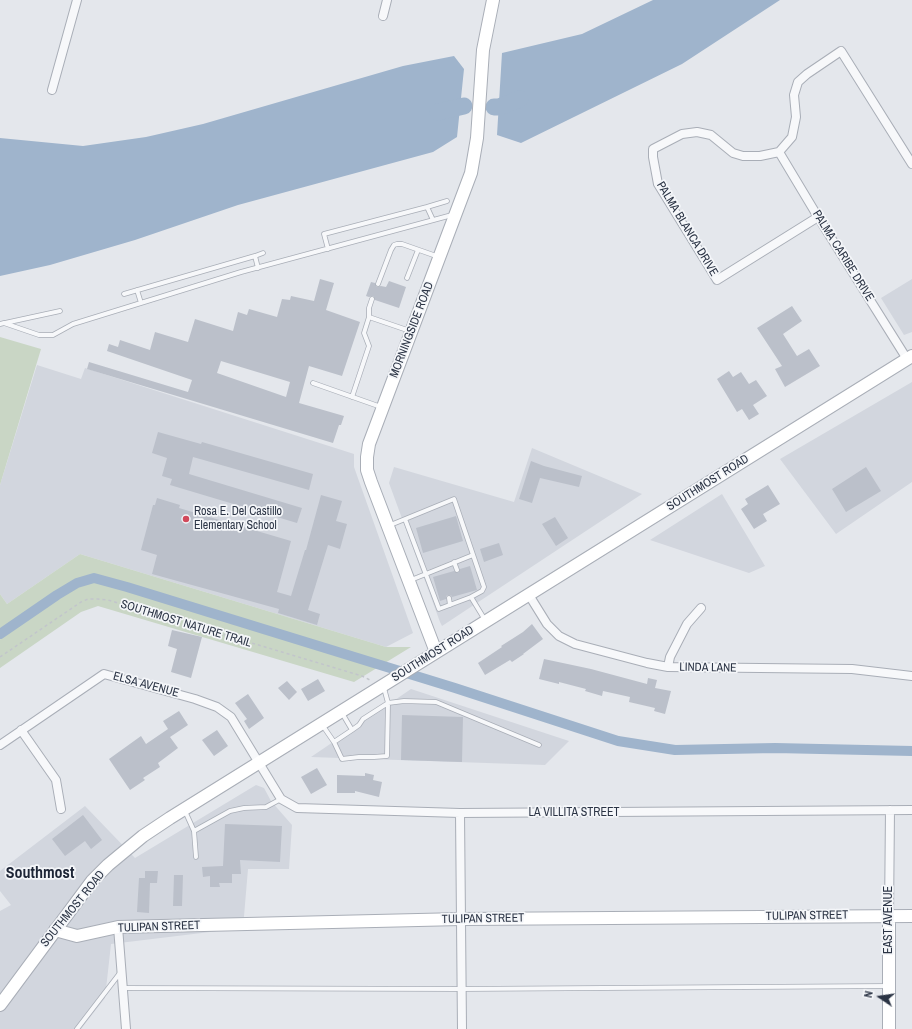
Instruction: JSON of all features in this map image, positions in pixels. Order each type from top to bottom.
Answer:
[{"type":"street","points":[[52,90],[78,0]]},
{"type":"street","points":[[382,16],[387,0]]},
{"type":"street","name":"MORNINGSIDE ROAD","points":[[431,655],[409,581],[367,470],[366,457],[369,444],[471,173],[474,156],[483,50],[492,0]]},
{"type":"street","points":[[779,152],[792,137],[796,117],[794,95],[798,82],[807,74],[841,51],[912,164]]},
{"type":"street","name":"PALMA BLANCA DRIVE","points":[[779,152],[760,156],[743,156],[733,153],[711,135],[697,132],[682,134],[659,146],[653,150],[653,157],[658,184],[717,280],[818,217]]},
{"type":"street","name":"PALMA CARIBE DRIVE","points":[[779,152],[818,217],[910,358]]},
{"type":"street","name":"SOUTHMOST ROAD","points":[[0,1005],[92,881],[108,865],[143,836],[259,762],[910,358]]},
{"type":"street","name":"LINDA LANE","points":[[529,594],[547,624],[559,636],[575,644],[647,663],[668,667],[852,669],[912,676]]},
{"type":"street","points":[[668,667],[670,656],[687,624],[701,608]]},
{"type":"street","name":"ELSA AVENUE","points":[[0,745],[104,674],[195,699],[217,707],[231,717],[259,762]]},
{"type":"street","points":[[22,730],[56,780],[61,809]]},
{"type":"street","points":[[259,762],[281,799]]},
{"type":"street","name":"LA VILLITA STREET","points":[[281,799],[297,808],[460,813],[912,810]]},
{"type":"street","name":"EAST AVENUE","points":[[889,1029],[890,810]]},
{"type":"street","points":[[460,813],[462,1029]]},
{"type":"street","name":"TULIPAN STREET","points":[[55,930],[78,936],[118,927],[461,920],[912,916]]},
{"type":"street","points":[[118,927],[126,1029]]},
{"type":"lane","points":[[328,249],[324,234],[447,201]]},
{"type":"lane","points":[[428,207],[432,220]]},
{"type":"lane","points":[[2,324],[39,335],[53,335],[73,324],[141,303],[258,268],[456,214]]},
{"type":"lane","points":[[378,284],[394,245],[402,244],[440,258]]},
{"type":"lane","points":[[407,278],[418,250]]},
{"type":"lane","points":[[124,294],[263,253]]},
{"type":"lane","points":[[254,256],[258,268]]},
{"type":"lane","points":[[137,290],[141,303]]},
{"type":"lane","points":[[352,397],[369,346],[364,333],[369,317],[369,308],[372,299]]},
{"type":"lane","points":[[2,324],[60,311]]},
{"type":"lane","points":[[369,317],[412,332]]},
{"type":"lane","points":[[313,383],[383,408]]},
{"type":"lane","points":[[388,526],[405,519],[454,499],[484,587],[482,591],[472,597],[439,608],[405,519]]},
{"type":"lane","points":[[409,581],[473,555]]},
{"type":"lane","points":[[454,562],[457,570]]},
{"type":"lane","points":[[440,568],[442,575]]},
{"type":"lane","points":[[463,594],[465,599]]},
{"type":"lane","points":[[472,597],[485,622]]},
{"type":"lane","points":[[449,598],[450,604]]},
{"type":"lane","points":[[322,724],[334,742],[342,759],[359,756],[387,756],[388,703],[383,685]]},
{"type":"lane","points":[[334,742],[388,703],[404,701],[436,702],[539,745]]},
{"type":"lane","points":[[341,711],[352,730]]},
{"type":"lane","points":[[194,831],[230,811],[244,808],[266,807],[281,799]]},
{"type":"lane","points":[[184,809],[194,831],[196,857]]},
{"type":"lane","points":[[77,1029],[122,971]]},
{"type":"lane","points":[[123,988],[461,989],[889,986]]},
{"type":"path","name":"SOUTHMOST NATURE TRAIL","points":[[0,657],[81,602],[88,599],[98,599],[108,600],[362,676],[383,685]]},
{"type":"shaded area","points":[[912,279],[912,332],[904,335],[881,298]]},
{"type":"shaded area","name":"Rosa E. Del Castillo Elementary School","points":[[37,365],[81,379],[85,368],[354,454],[354,467],[413,633],[386,647],[80,554],[7,604],[0,594],[0,485]]},
{"type":"shaded area","points":[[912,382],[912,482],[836,534],[780,459]]},
{"type":"shaded area","points":[[532,448],[642,494],[442,626],[389,483],[394,467],[514,502]]},
{"type":"shaded area","points":[[722,494],[765,566],[749,573],[650,540]]},
{"type":"shaded area","points":[[411,689],[569,741],[545,765],[311,757]]},
{"type":"shaded area","points":[[256,785],[264,788],[271,801],[292,825],[289,869],[248,869],[243,928],[111,944],[105,998],[81,1029],[0,1029],[0,911],[11,905],[0,891],[0,871],[85,806],[135,858]]},
{"type":"green space","points":[[0,337],[41,349],[0,485]]},
{"type":"green space","points":[[80,554],[386,647],[411,647],[354,682],[98,606],[81,612],[0,668],[0,594],[7,604]]},
{"type":"water","points":[[653,0],[780,0],[682,64],[521,143],[497,135],[502,53],[582,34]]},
{"type":"water","points":[[454,56],[464,69],[457,137],[433,152],[238,205],[135,240],[50,265],[0,276],[0,138],[83,146],[146,137],[203,124],[403,66]]},
{"type":"building","points":[[320,279],[334,283],[326,310],[360,322],[342,376],[309,366],[299,403],[344,416],[341,425],[339,425],[333,443],[87,369],[89,362],[188,392],[192,380],[107,351],[109,344],[118,347],[120,340],[150,350],[155,332],[188,342],[195,319],[233,331],[238,312],[247,315],[249,309],[277,317],[282,299],[290,300],[291,296],[314,301]],"holes":[[[221,361],[290,382],[286,397],[217,373]]]},
{"type":"building","points":[[389,281],[406,287],[399,308],[375,300],[373,296],[366,296],[371,282],[375,283],[377,287],[386,287]]},
{"type":"building","points":[[792,306],[802,321],[783,334],[797,356],[809,349],[820,366],[785,387],[775,369],[782,366],[757,328]]},
{"type":"building","points":[[729,371],[733,377],[741,372],[749,384],[756,380],[767,396],[753,405],[759,414],[749,420],[742,409],[737,412],[717,379]]},
{"type":"building","points":[[158,432],[201,444],[202,442],[313,474],[309,490],[193,457],[189,474],[302,508],[297,523],[170,485],[172,479],[162,476],[167,458],[152,453]]},
{"type":"building","points":[[531,461],[582,476],[579,487],[540,478],[532,503],[519,499]]},
{"type":"building","points":[[866,467],[881,491],[846,512],[832,489]]},
{"type":"building","points":[[768,485],[780,504],[763,514],[767,521],[754,529],[741,509],[748,504],[745,499]]},
{"type":"building","points":[[321,495],[342,501],[336,521],[347,524],[340,549],[328,545],[308,610],[320,614],[317,625],[278,613],[279,609],[152,574],[157,555],[141,550],[153,505],[155,505],[157,498],[180,505],[179,508],[291,541],[277,592],[291,596],[306,550]]},
{"type":"building","points":[[456,516],[463,541],[423,553],[416,528]]},
{"type":"building","points":[[555,517],[568,538],[556,546],[542,524]]},
{"type":"building","points":[[499,543],[503,555],[484,562],[480,549]]},
{"type":"building","points":[[470,566],[477,590],[452,597],[451,595],[448,595],[446,596],[446,599],[440,601],[433,577],[454,571],[458,573],[460,569]]},
{"type":"building","points":[[532,624],[543,639],[512,662],[510,660],[485,675],[478,663],[523,632]]},
{"type":"building","points":[[172,630],[202,637],[191,678],[171,672],[177,649],[168,646]]},
{"type":"building","points":[[544,659],[591,669],[647,684],[648,678],[657,680],[655,688],[671,691],[665,714],[654,711],[655,708],[629,702],[630,697],[603,691],[602,696],[585,691],[586,689],[559,682],[559,684],[539,679]]},
{"type":"building","points":[[318,679],[325,691],[308,701],[301,689]]},
{"type":"building","points":[[287,681],[297,692],[289,700],[278,688]]},
{"type":"building","points":[[248,694],[264,718],[249,729],[244,721],[247,719],[235,703]]},
{"type":"building","points":[[179,711],[188,725],[170,737],[178,748],[158,763],[160,767],[143,778],[145,780],[130,790],[109,759],[141,736],[146,744],[168,729],[163,721]]},
{"type":"building","points":[[402,715],[463,717],[462,762],[401,760]]},
{"type":"building","points":[[217,730],[228,746],[214,756],[202,740]]},
{"type":"building","points":[[317,768],[327,785],[311,794],[301,777]]},
{"type":"building","points":[[365,773],[374,775],[373,780],[382,782],[379,797],[355,791],[355,793],[337,793],[337,775],[365,776]]},
{"type":"building","points":[[83,815],[102,840],[91,849],[85,841],[65,856],[52,839]]},
{"type":"building","points":[[225,824],[282,826],[280,862],[240,860],[241,874],[232,874],[232,883],[219,883],[220,887],[210,887],[210,876],[203,877],[202,867],[223,866]]},
{"type":"building","points":[[145,871],[158,871],[157,883],[150,883],[149,913],[137,912],[139,878],[145,878]]},
{"type":"building","points":[[174,875],[183,875],[182,906],[173,906]]},
{"type":"waterway","points":[[494,107],[499,107],[520,99]]},
{"type":"waterway","points":[[438,112],[464,106]]},
{"type":"waterway","points":[[0,634],[77,583],[94,578],[455,688],[618,741],[675,750],[775,748],[912,751]]},
{"type":"place","name":"Rosa E. Del Castillo Elementary School","points":[[186,519]]},
{"type":"district","name":"Southmost","points":[[40,874]]}]
